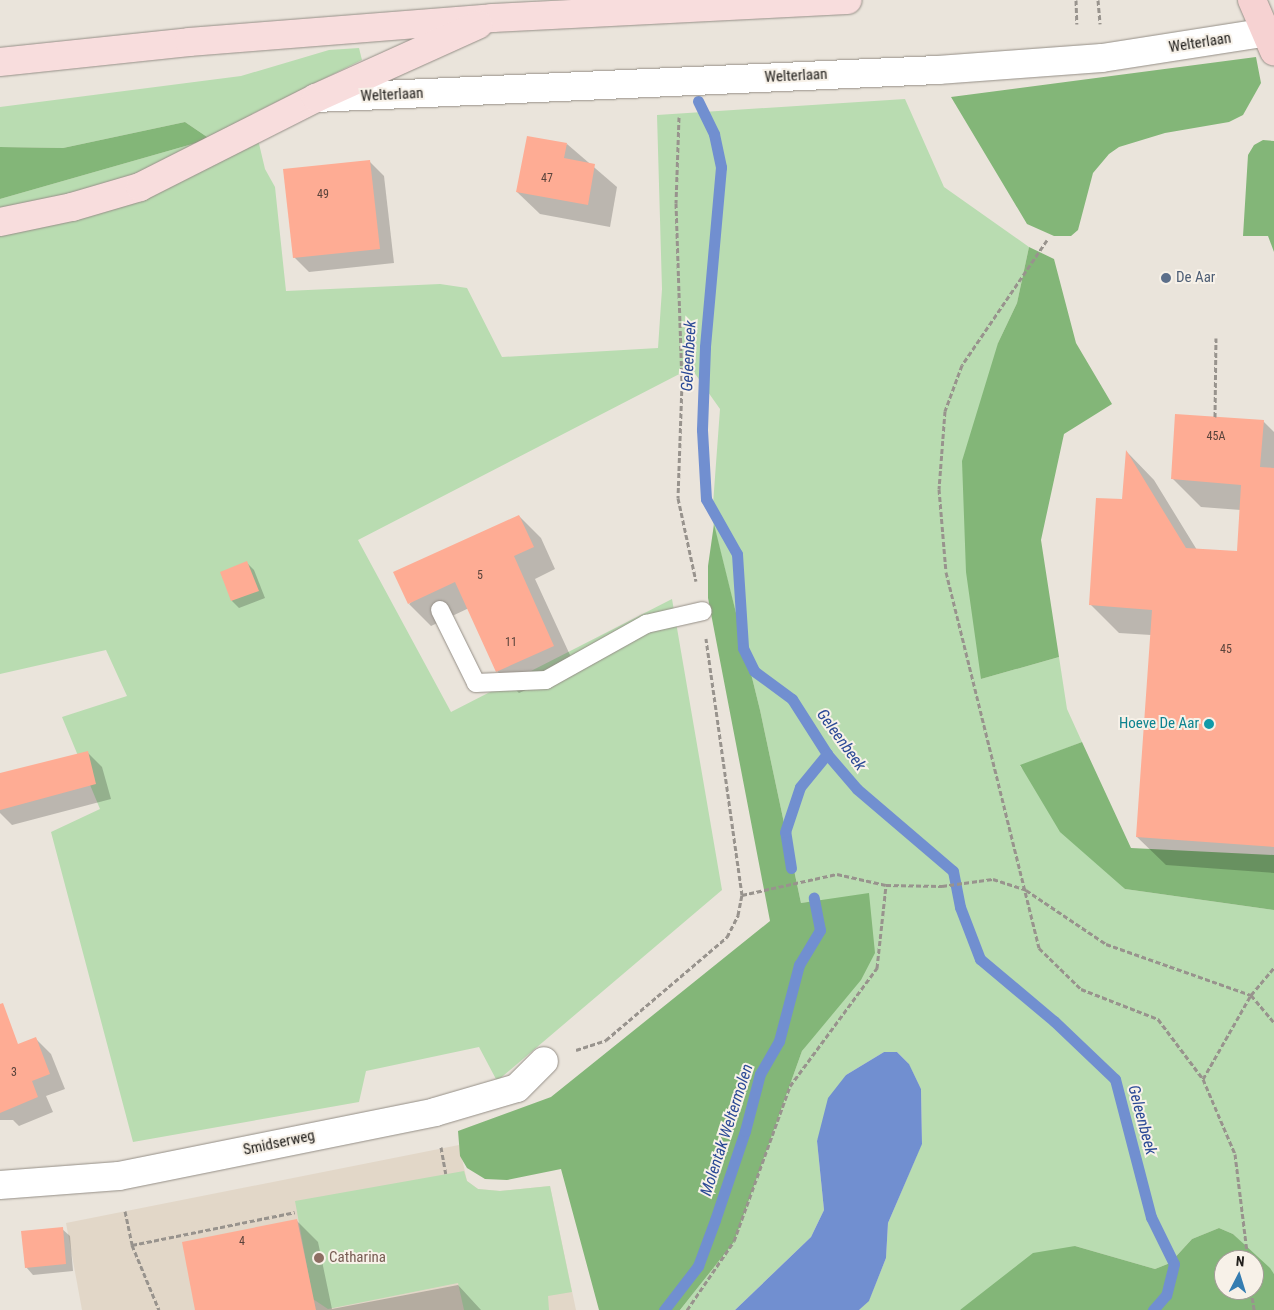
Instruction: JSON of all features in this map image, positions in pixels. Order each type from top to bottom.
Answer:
[{"type":"highway","points":[[1252,0],[1272,38]]},
{"type":"main road","points":[[0,62],[189,42],[492,18],[848,0]]},
{"type":"main road","points":[[0,222],[72,207],[140,187],[316,98],[492,18]]},
{"type":"street","name":"Welterlaan","points":[[316,98],[682,82],[1102,58],[1272,38]]},
{"type":"street","name":"Smidserweg","points":[[0,1185],[119,1176],[488,1098],[518,1088],[544,1062]]},
{"type":"lane","points":[[440,610],[476,682],[546,680],[646,624],[702,611]]},
{"type":"path","points":[[544,1062],[606,1040],[727,937],[738,915],[742,895],[702,611],[678,498],[682,383],[676,202],[682,82]]},
{"type":"path","points":[[1047,240],[962,365],[945,412],[940,449],[940,489],[946,572],[1039,948],[1081,988],[1158,1019],[1204,1079],[1236,1154],[1247,1250]]},
{"type":"path","points":[[1215,417],[1216,338]]},
{"type":"path","points":[[742,895],[837,874],[886,885],[942,886],[973,880],[993,880],[1026,890],[1106,944],[1251,995],[1274,1022]]},
{"type":"path","points":[[687,1310],[734,1241],[790,1086],[878,968],[886,885]]},
{"type":"path","points":[[1204,1079],[1251,995],[1274,968]]},
{"type":"path","points":[[119,1176],[132,1245],[160,1310]]},
{"type":"path","points":[[132,1245],[295,1212]]},
{"type":"shaded area","name":"Catharina","points":[[459,1145],[467,1181],[478,1189],[500,1191],[550,1186],[576,1310],[82,1310],[66,1223]]},
{"type":"green space","points":[[359,48],[362,60],[252,114],[265,169],[275,187],[286,291],[440,284],[467,288],[502,357],[658,348],[662,289],[657,115],[905,99],[944,187],[1029,247],[1017,303],[998,343],[981,679],[1059,657],[1067,709],[1082,742],[1020,766],[1125,889],[1274,910],[1274,1274],[1264,1264],[1264,1250],[1249,1250],[1233,1234],[1219,1228],[1192,1239],[1170,1263],[1155,1269],[1075,1246],[960,1310],[859,1310],[869,1300],[886,1258],[888,1223],[922,1143],[921,1089],[908,1063],[897,1052],[884,1052],[846,1075],[817,1141],[824,1210],[811,1237],[735,1310],[680,1310],[734,1242],[802,1051],[829,1014],[818,901],[801,903],[760,710],[712,518],[720,409],[691,368],[358,540],[451,712],[672,599],[722,890],[497,1081],[479,1047],[366,1071],[359,1102],[133,1142],[51,832],[100,809],[62,717],[127,696],[106,650],[0,674],[0,199],[210,139],[185,122],[63,148],[0,147],[0,107],[241,76],[329,50]]},
{"type":"green space","points":[[1256,57],[1261,83],[1243,115],[1229,122],[1165,133],[1119,147],[1109,154],[1093,173],[1078,230],[1071,236],[1054,236],[1027,224],[951,97]]},
{"type":"green space","points":[[185,122],[210,139],[0,199],[0,147],[63,148]]},
{"type":"green space","points":[[1263,140],[1274,141],[1274,252],[1268,236],[1243,236],[1248,155],[1254,145]]},
{"type":"green space","points":[[1029,247],[1054,259],[1076,343],[1112,404],[1064,434],[1041,540],[1059,657],[981,679],[966,572],[962,461],[998,343],[1017,303]]},
{"type":"green space","points":[[714,524],[760,710],[801,903],[869,893],[875,953],[861,980],[802,1051],[734,1242],[680,1310],[599,1310],[561,1169],[507,1180],[485,1179],[467,1168],[460,1156],[458,1131],[551,1097],[770,921],[708,598],[708,566]]},
{"type":"green space","points":[[1082,742],[1131,848],[1274,855],[1274,910],[1125,889],[1060,832],[1020,765]]},
{"type":"green space","points":[[464,1171],[467,1181],[478,1189],[500,1191],[550,1186],[572,1292],[548,1296],[549,1310],[464,1310],[458,1283],[328,1309],[313,1299],[295,1201]]},
{"type":"green space","points":[[1219,1228],[1233,1234],[1250,1250],[1214,1250],[1214,1300],[1264,1300],[1264,1262],[1274,1274],[1274,1310],[960,1310],[1033,1253],[1075,1246],[1155,1269],[1170,1263],[1192,1239]]},
{"type":"water","points":[[884,1052],[897,1052],[909,1064],[921,1089],[922,1144],[888,1223],[886,1258],[869,1301],[859,1310],[735,1310],[811,1237],[824,1210],[817,1141],[828,1098],[846,1075]]},
{"type":"building","points":[[527,136],[567,143],[564,158],[595,164],[588,205],[516,192]]},
{"type":"building","points":[[370,160],[380,249],[293,258],[283,169]]},
{"type":"building","name":"Hoeve De Aar","points":[[1175,414],[1264,420],[1260,467],[1274,468],[1274,847],[1136,837],[1152,610],[1089,605],[1096,498],[1122,499],[1126,450],[1186,548],[1237,551],[1241,485],[1171,479]]},
{"type":"building","points":[[519,515],[534,547],[514,556],[554,646],[496,672],[455,582],[408,604],[393,572]]},
{"type":"building","points":[[247,561],[259,591],[231,601],[220,572]]},
{"type":"building","points":[[88,751],[96,784],[0,810],[0,773]]},
{"type":"building","points":[[3,1003],[18,1044],[36,1037],[50,1074],[32,1081],[38,1097],[0,1113],[0,1004]]},
{"type":"building","points":[[297,1219],[316,1310],[195,1310],[182,1242]]},
{"type":"building","points":[[63,1227],[66,1264],[25,1268],[21,1231]]},
{"type":"waterway","name":"Geleenbeek","points":[[698,101],[714,134],[721,167],[705,347],[702,430],[706,499],[737,554],[743,648],[754,671],[792,699],[827,754],[857,789],[953,871],[960,907],[980,959],[1054,1021],[1115,1079],[1151,1217],[1174,1264],[1166,1295],[1153,1310]]},
{"type":"waterway","name":"Molentak Weltermolen","points":[[791,868],[785,832],[800,787],[827,754]]},
{"type":"waterway","name":"Molentak Weltermolen","points":[[664,1310],[698,1266],[715,1220],[745,1131],[760,1074],[779,1041],[799,965],[820,930],[814,898]]},
{"type":"place","name":"De Aar","points":[[1166,278]]},
{"type":"place","name":"Hoeve De Aar","points":[[1209,724]]},
{"type":"place","name":"Catharina","points":[[319,1258]]}]
